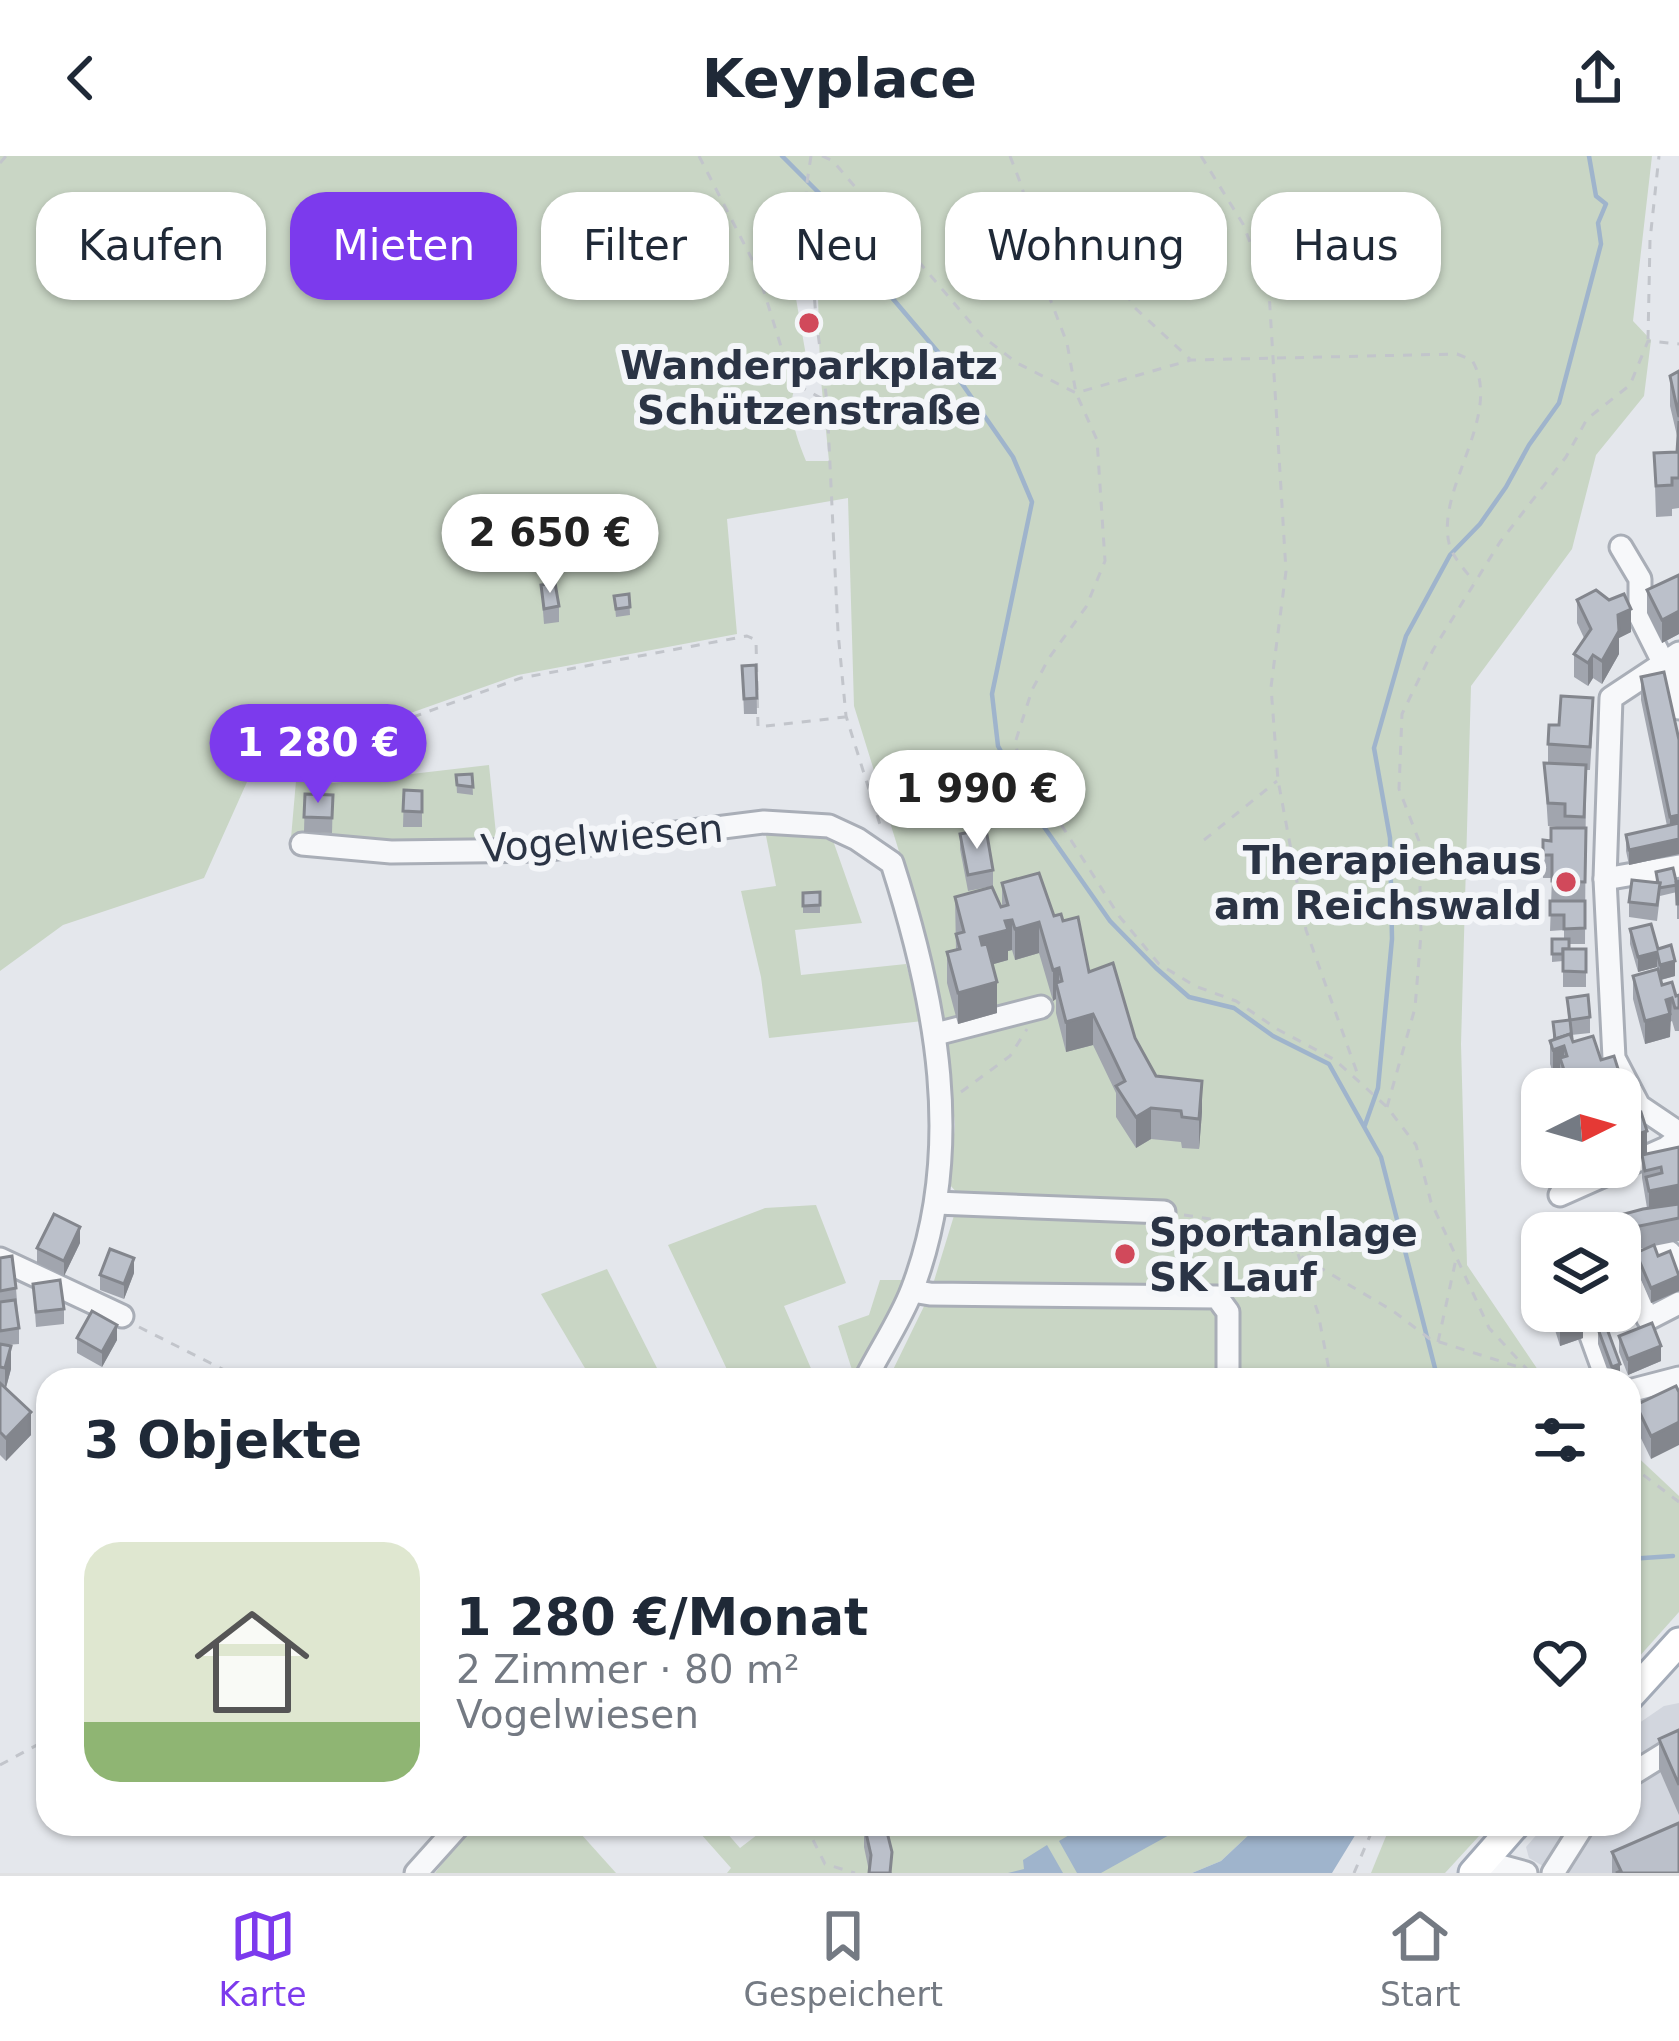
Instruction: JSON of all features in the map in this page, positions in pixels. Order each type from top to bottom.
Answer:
[{"type":"main road","points":[[1641,1686],[1674,1656]]},
{"type":"main road","points":[[1480,1865],[1505,1836]]},
{"type":"street","points":[[1621,547],[1640,579],[1640,616],[1670,658],[1679,708]]},
{"type":"street","points":[[1560,1195],[1666,1148],[1679,1136],[1639,1106],[1614,1058],[1604,879],[1611,698],[1670,658]]},
{"type":"street","name":"Vogelwiesen","points":[[302,844],[391,852],[541,850],[764,822],[829,826],[892,863]]},
{"type":"street","points":[[871,1368],[912,1291],[936,1203],[942,1147],[935,1034],[892,863]]},
{"type":"street","points":[[1604,879],[1679,866]]},
{"type":"street","points":[[935,1034],[1041,1007]]},
{"type":"street","points":[[936,1203],[1165,1213]]},
{"type":"street","points":[[1679,1262],[1670,1252],[1647,1251],[1628,1260],[1624,1268],[1648,1319],[1679,1304]]},
{"type":"street","points":[[0,1258],[122,1316]]},
{"type":"street","points":[[912,1291],[1217,1297],[1228,1312],[1228,1368]]},
{"type":"street","points":[[1589,1332],[1602,1368]]},
{"type":"street","points":[[1641,1388],[1679,1378]]},
{"type":"street","points":[[1641,1769],[1679,1745]]},
{"type":"street","points":[[416,1873],[449,1836]]},
{"type":"street","points":[[1553,1873],[1576,1836]]},
{"type":"street","points":[[1480,1865],[1526,1873]]},
{"type":"path","points":[[0,163],[6,156]]},
{"type":"path","points":[[698,156],[753,262]]},
{"type":"path","points":[[806,192],[811,156]]},
{"type":"path","points":[[822,156],[833,161],[982,336],[1017,363],[1076,393],[1191,360],[1457,354],[1472,360],[1479,380],[1478,415],[1448,517],[1449,544],[1474,582]]},
{"type":"path","points":[[1010,156],[1023,192]]},
{"type":"path","points":[[1201,156],[1243,224],[1269,292],[1286,571],[1270,687],[1278,780],[1306,929],[1360,1082]]},
{"type":"path","points":[[1387,1107],[1415,1008],[1421,934],[1419,841],[1399,789],[1402,714],[1432,650],[1500,542],[1566,457],[1587,419],[1630,385],[1648,341],[1650,241],[1659,156]]},
{"type":"path","points":[[767,300],[792,382],[827,402]]},
{"type":"path","points":[[816,300],[846,716],[892,863]]},
{"type":"path","points":[[1051,300],[1067,343],[1076,393],[1097,440],[1105,561],[1086,607],[1032,690],[1016,743],[1024,779],[1050,807],[1119,916],[1160,964],[1195,986],[1236,1000],[1335,1060],[1387,1107],[1416,1145],[1431,1202],[1489,1328],[1525,1368]]},
{"type":"path","points":[[1130,300],[1191,360]]},
{"type":"path","points":[[1648,341],[1679,344]]},
{"type":"path","points":[[289,713],[388,726],[521,678],[747,636],[756,640],[758,727],[846,716]]},
{"type":"path","points":[[1204,840],[1278,780]]},
{"type":"path","points":[[940,1107],[1010,1056],[1041,1007]]},
{"type":"path","points":[[1165,1213],[1265,1235],[1430,1339],[1521,1368]]},
{"type":"path","points":[[1298,1253],[1318,1313],[1328,1368]]},
{"type":"path","points":[[1438,1342],[1456,1257]]},
{"type":"path","points":[[122,1316],[221,1368]]},
{"type":"path","points":[[1641,1473],[1679,1502]]},
{"type":"path","points":[[0,1765],[36,1746]]},
{"type":"path","points":[[811,1836],[824,1864],[821,1873]]},
{"type":"path","points":[[1354,1873],[1370,1836]]},
{"type":"path","points":[[824,1864],[855,1873]]},
{"type":"shaded area","points":[[1679,1703],[1679,1873],[1555,1873],[1529,1858],[1526,1847],[1536,1836],[1641,1836],[1641,1722],[1664,1706]]},
{"type":"green space","points":[[0,156],[1652,156],[1633,321],[1651,340],[1644,396],[1596,455],[1572,549],[1471,686],[1461,1044],[1467,1265],[1537,1368],[894,1368],[930,1294],[960,1196],[949,1184],[955,1125],[944,1023],[919,916],[854,706],[848,498],[727,519],[737,634],[518,675],[388,721],[281,706],[204,878],[63,925],[0,971]],"holes":[[[753,192],[921,192],[921,300],[818,300],[829,461],[806,461],[792,412],[794,388],[808,367],[796,300],[753,300]]]},
{"type":"green space","points":[[489,765],[497,844],[392,847],[291,838],[296,781],[334,783]]},
{"type":"green space","points":[[764,826],[830,832],[862,923],[795,930],[801,975],[906,964],[923,1021],[769,1038],[741,891],[776,886]]},
{"type":"green space","points":[[816,1205],[846,1283],[784,1306],[811,1368],[726,1368],[668,1245],[765,1208]]},
{"type":"green space","points":[[607,1269],[657,1368],[585,1368],[541,1294]]},
{"type":"green space","points":[[880,1280],[905,1280],[865,1368],[851,1368],[838,1326],[869,1315]]},
{"type":"green space","points":[[1641,1460],[1679,1496],[1679,1612],[1641,1655]]},
{"type":"green space","points":[[464,1836],[583,1836],[616,1873],[435,1873]]},
{"type":"green space","points":[[703,1836],[730,1836],[740,1848],[756,1836],[1248,1836],[1221,1861],[1192,1873],[727,1873],[731,1868]]},
{"type":"green space","points":[[1386,1836],[1479,1836],[1445,1873],[1371,1873]]},
{"type":"water","points":[[1068,1836],[1167,1836],[1101,1873],[1077,1873],[1059,1841]]},
{"type":"water","points":[[1248,1836],[1355,1836],[1332,1873],[1192,1873],[1221,1861]]},
{"type":"water","points":[[1047,1845],[1063,1873],[1008,1873],[1024,1869],[1023,1860]]},
{"type":"building","points":[[1679,371],[1679,417],[1670,376]]},
{"type":"building","points":[[1679,421],[1679,478],[1672,478],[1672,485],[1656,486],[1654,453],[1677,452]]},
{"type":"building","points":[[1679,575],[1679,611],[1662,620],[1647,590]]},
{"type":"building","points":[[555,583],[559,606],[544,609],[541,585]]},
{"type":"building","points":[[1596,590],[1609,600],[1624,594],[1631,609],[1618,615],[1619,631],[1602,661],[1593,655],[1588,663],[1574,654],[1591,629],[1577,600]]},
{"type":"building","points":[[629,594],[630,607],[616,609],[614,596]]},
{"type":"building","points":[[756,665],[757,698],[744,699],[742,666]]},
{"type":"building","points":[[1664,672],[1679,740],[1679,815],[1670,817],[1641,677]]},
{"type":"building","points":[[1561,696],[1593,698],[1590,747],[1548,744],[1549,725],[1559,725]]},
{"type":"building","points":[[1544,763],[1586,765],[1584,817],[1565,816],[1565,804],[1548,803]]},
{"type":"building","points":[[472,774],[473,787],[457,785],[456,775]]},
{"type":"building","points":[[985,778],[987,788],[981,789],[984,809],[968,812],[964,780]]},
{"type":"building","points":[[404,790],[422,791],[422,812],[403,811]]},
{"type":"building","points":[[305,794],[333,795],[332,818],[304,817]]},
{"type":"building","points":[[1679,823],[1679,839],[1629,850],[1626,835]]},
{"type":"building","points":[[1551,828],[1586,828],[1585,882],[1552,881],[1552,855],[1543,855],[1543,840],[1551,841]]},
{"type":"building","points":[[986,829],[993,870],[968,875],[960,834]]},
{"type":"building","points":[[1673,868],[1677,885],[1659,888],[1656,872]]},
{"type":"building","points":[[1039,873],[1054,916],[1061,914],[1063,921],[1078,917],[1089,972],[1113,963],[1135,1038],[1156,1076],[1202,1081],[1199,1119],[1182,1117],[1181,1111],[1151,1108],[1136,1117],[1116,1086],[1125,1081],[1093,1014],[1066,1022],[1056,983],[1062,981],[1059,968],[1053,970],[1039,922],[1015,929],[1012,920],[1005,921],[1008,930],[980,937],[982,945],[987,944],[997,982],[958,993],[947,952],[960,949],[956,934],[964,932],[955,897],[992,887],[1001,907],[1008,905],[1002,883]]},
{"type":"building","points":[[1632,880],[1660,883],[1657,905],[1629,902]]},
{"type":"building","points":[[820,892],[820,905],[803,906],[803,893]]},
{"type":"building","points":[[1550,901],[1585,901],[1585,928],[1564,929],[1564,915],[1550,915]]},
{"type":"building","points":[[1651,924],[1658,949],[1671,945],[1675,961],[1660,965],[1657,952],[1638,957],[1630,929]]},
{"type":"building","points":[[1552,939],[1569,939],[1569,949],[1552,954]]},
{"type":"building","points":[[1563,949],[1586,949],[1586,972],[1563,971]]},
{"type":"building","points":[[1658,969],[1662,985],[1672,982],[1679,995],[1679,1008],[1672,998],[1666,1000],[1670,1014],[1645,1021],[1633,976]]},
{"type":"building","points":[[1588,995],[1590,1017],[1570,1020],[1567,998]]},
{"type":"building","points":[[1570,1020],[1572,1039],[1570,1034],[1555,1039],[1553,1022]]},
{"type":"building","points":[[1570,1034],[1573,1042],[1593,1036],[1601,1060],[1614,1056],[1618,1068],[1563,1068],[1560,1058],[1567,1056],[1564,1046],[1553,1050],[1550,1041]]},
{"type":"building","points":[[1679,1147],[1679,1185],[1649,1191],[1646,1177],[1662,1173],[1661,1167],[1645,1171],[1642,1155]]},
{"type":"building","points":[[1679,1204],[1679,1218],[1641,1226],[1641,1212],[1632,1212]]},
{"type":"building","points":[[54,1214],[80,1227],[64,1261],[37,1248]]},
{"type":"building","points":[[1654,1245],[1658,1256],[1670,1251],[1679,1276],[1651,1288],[1641,1265],[1641,1251]]},
{"type":"building","points":[[110,1249],[134,1258],[124,1284],[100,1275]]},
{"type":"building","points":[[12,1256],[16,1288],[0,1291],[0,1258]]},
{"type":"building","points":[[60,1280],[64,1309],[36,1312],[33,1284]]},
{"type":"building","points":[[15,1300],[19,1328],[0,1331],[0,1302]]},
{"type":"building","points":[[92,1311],[117,1325],[102,1352],[77,1338]]},
{"type":"building","points":[[1652,1323],[1661,1346],[1628,1359],[1619,1336],[1641,1332],[1641,1327]]},
{"type":"building","points":[[1599,1332],[1608,1332],[1620,1364],[1612,1367]]},
{"type":"building","points":[[0,1344],[11,1346],[5,1368],[0,1367]]},
{"type":"building","points":[[0,1383],[31,1412],[6,1438],[0,1432]]},
{"type":"building","points":[[1676,1386],[1679,1422],[1651,1436],[1641,1415],[1641,1403]]},
{"type":"building","points":[[1679,1730],[1679,1785],[1659,1739]]},
{"type":"building","points":[[1679,1823],[1679,1873],[1616,1873],[1621,1871],[1612,1852]]},
{"type":"building","points":[[867,1836],[888,1836],[890,1873],[869,1873]]},
{"type":"waterway","points":[[782,156],[823,197],[860,260],[949,365],[1013,457],[1032,502],[992,694],[998,746],[1035,814],[1110,921],[1156,968],[1189,997],[1234,1008],[1273,1036],[1329,1064],[1381,1157],[1435,1368]]},
{"type":"waterway","points":[[1365,1125],[1378,1088],[1392,939],[1390,838],[1374,748],[1406,636],[1450,555],[1480,524],[1559,403],[1601,244],[1598,223],[1606,204],[1596,196],[1589,156]]},
{"type":"waterway","points":[[1641,1558],[1673,1556]]},
{"type":"place","name":"Wanderparkplatz Schützenstraße","points":[[809,323]]},
{"type":"place","name":"Therapiehaus am Reichswald","points":[[1566,882]]},
{"type":"place","name":"Sportanlage SK Lauf","points":[[1125,1254]]}]
